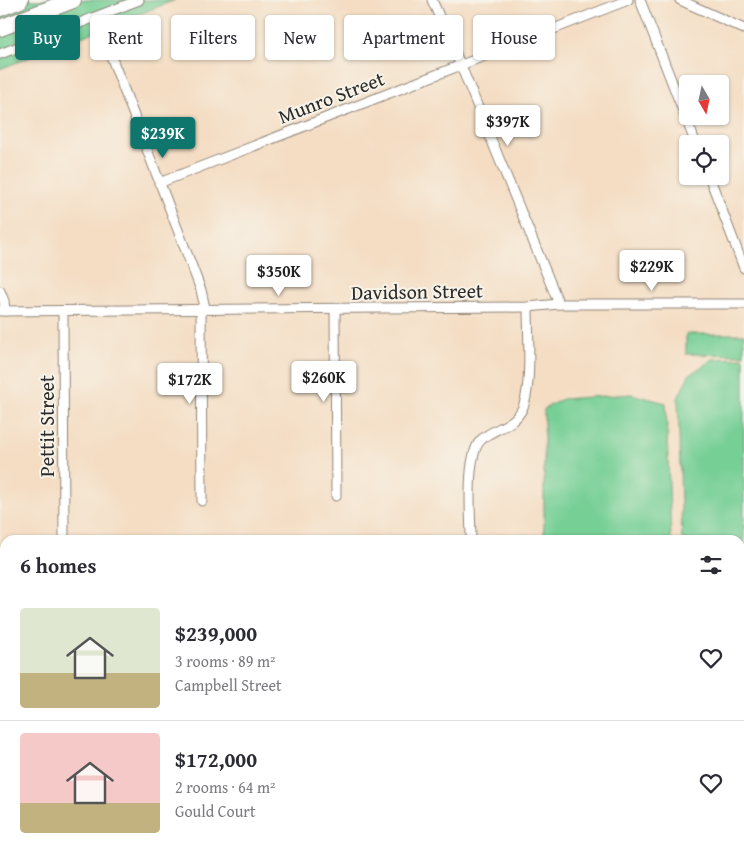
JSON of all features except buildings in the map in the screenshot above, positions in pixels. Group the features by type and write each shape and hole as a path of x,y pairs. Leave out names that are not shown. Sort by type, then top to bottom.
{"highway":[{"path":"0,8 20,0"},
{"path":"0,28 73,0"}],"street":[{"path":"101,15 139,0"},
{"path":"432,0 462,66 559,304"},
{"name":"Munro Street","path":"159,183 628,0"},
{"path":"640,0 692,135"},
{"path":"680,0 744,29"},
{"path":"0,54 90,19"},
{"path":"112,60 201,290 203,308 202,501"},
{"path":"712,185 744,268"},
{"path":"0,291 4,301 2,311"},
{"name":"Davidson Street","path":"2,311 528,307 559,304 744,304"},
{"path":"471,535 471,474 472,456 475,447 482,438 518,417 527,398 528,307"},
{"path":"335,309 336,496"},
{"name":"Pettit Street","path":"63,312 64,535"}],"green space":[{"path":"0,0 175,0 137,15 90,15 90,34 80,37 80,15 15,15 15,60 23,60 0,69"},
{"path":"686,334 744,334 744,355 686,354"},
{"path":"744,358 744,535 682,535 678,398 689,375 713,359"},
{"path":"631,394 666,403 671,535 544,535 544,409 562,399"}]}
